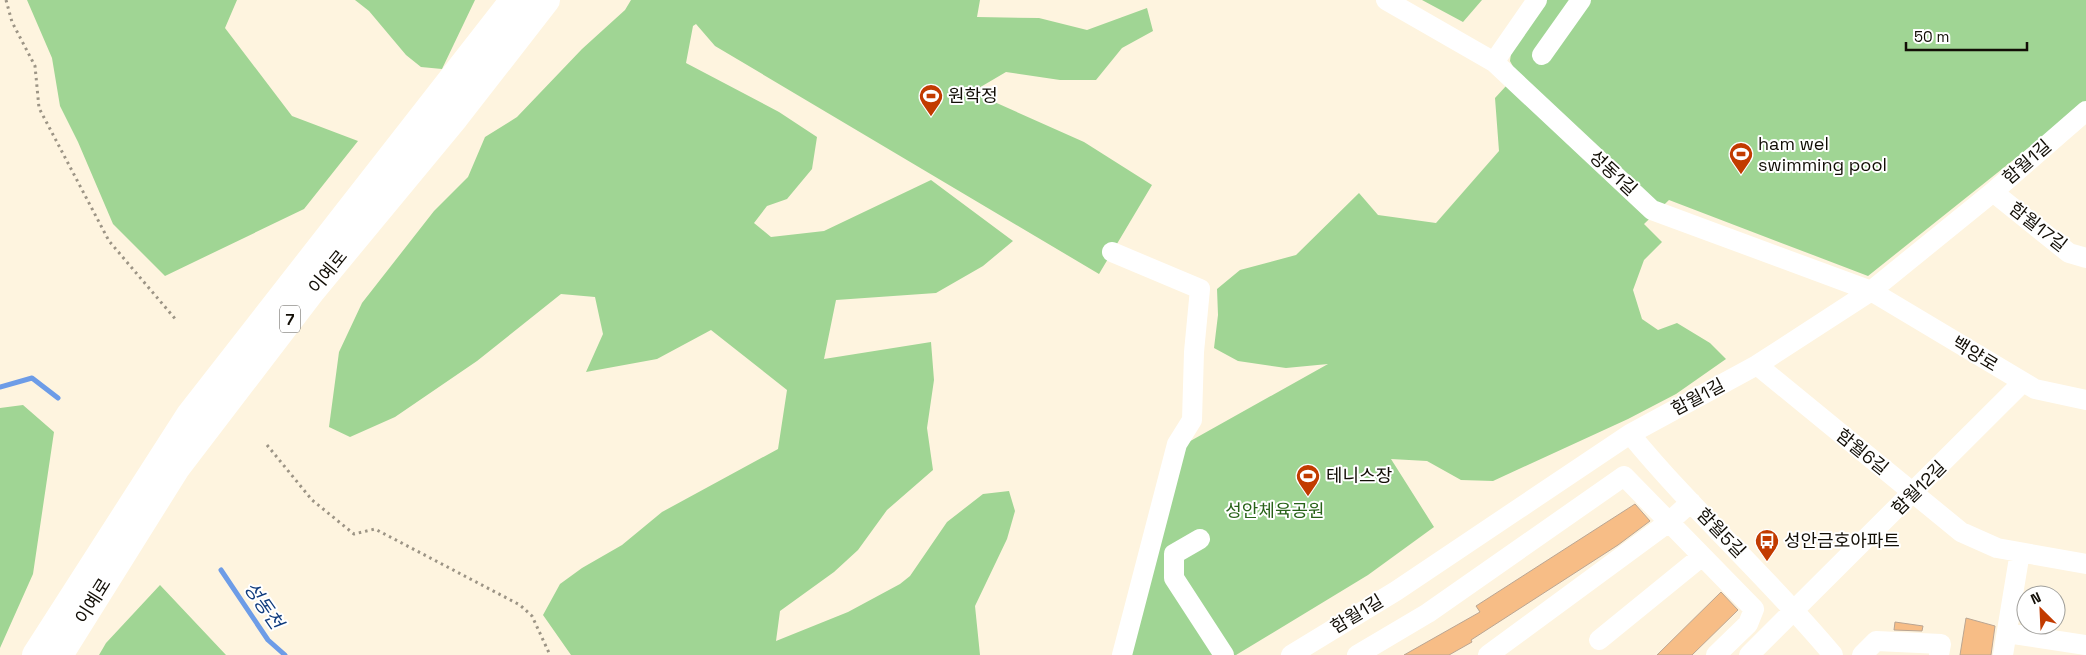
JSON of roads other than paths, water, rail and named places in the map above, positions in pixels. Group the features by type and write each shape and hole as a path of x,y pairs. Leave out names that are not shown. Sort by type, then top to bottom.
{"highway":[{"name":"이예로","path":"36,655 190,415 514,0"},
{"name":"이예로","path":"59,655 176,468 312,290 455,117 546,0"}],"street":[{"name":"성동1길","path":"1386,0 1494,62 1652,210 1871,291"},
{"path":"1494,62 1537,0"},
{"path":"1542,55 1581,0"},
{"name":"함월1길","path":"1291,655 1396,591 1630,434 1757,365 1871,291 1993,192 2086,111"},
{"name":"함월17길","path":"1993,192 2069,253 2086,258"},
{"path":"1112,252 1200,289 1194,352 1192,420 1178,444 1122,655"},
{"name":"백양로","path":"1871,291 2035,389 2086,400"},
{"name":"함월6길","path":"1757,365 1961,532 1997,548 2086,564"},
{"name":"함월12길","path":"1749,655 2023,382"},
{"name":"함월5길","path":"1630,434 1691,502 1796,610 1833,655"},
{"path":"1357,655 1428,613 1624,476 1701,558 1754,609 1748,624 1716,655"},
{"path":"1488,655 1669,522 1691,502"},
{"path":"1200,539 1174,554 1174,578 1224,655"},
{"path":"2003,655 2020,552"},
{"path":"1599,640 1701,558"},
{"path":"2006,633 2086,645"},
{"path":"1862,655 1876,641 1941,644 1939,655"}],"waterway":[{"name":"성동천","path":"0,387 32,378 58,398"},
{"name":"성동천","path":"221,570 268,640 285,655"}],"place":[{"name":"원학정","path":"931,117"},
{"name":"ham wel swimming pool","path":"1741,175"},
{"name":"테니스장","path":"1308,497"},
{"name":"성안금호아파트","path":"1767,562"}],"park label":[{"name":"성안체육공원","path":"1275,511"}]}
